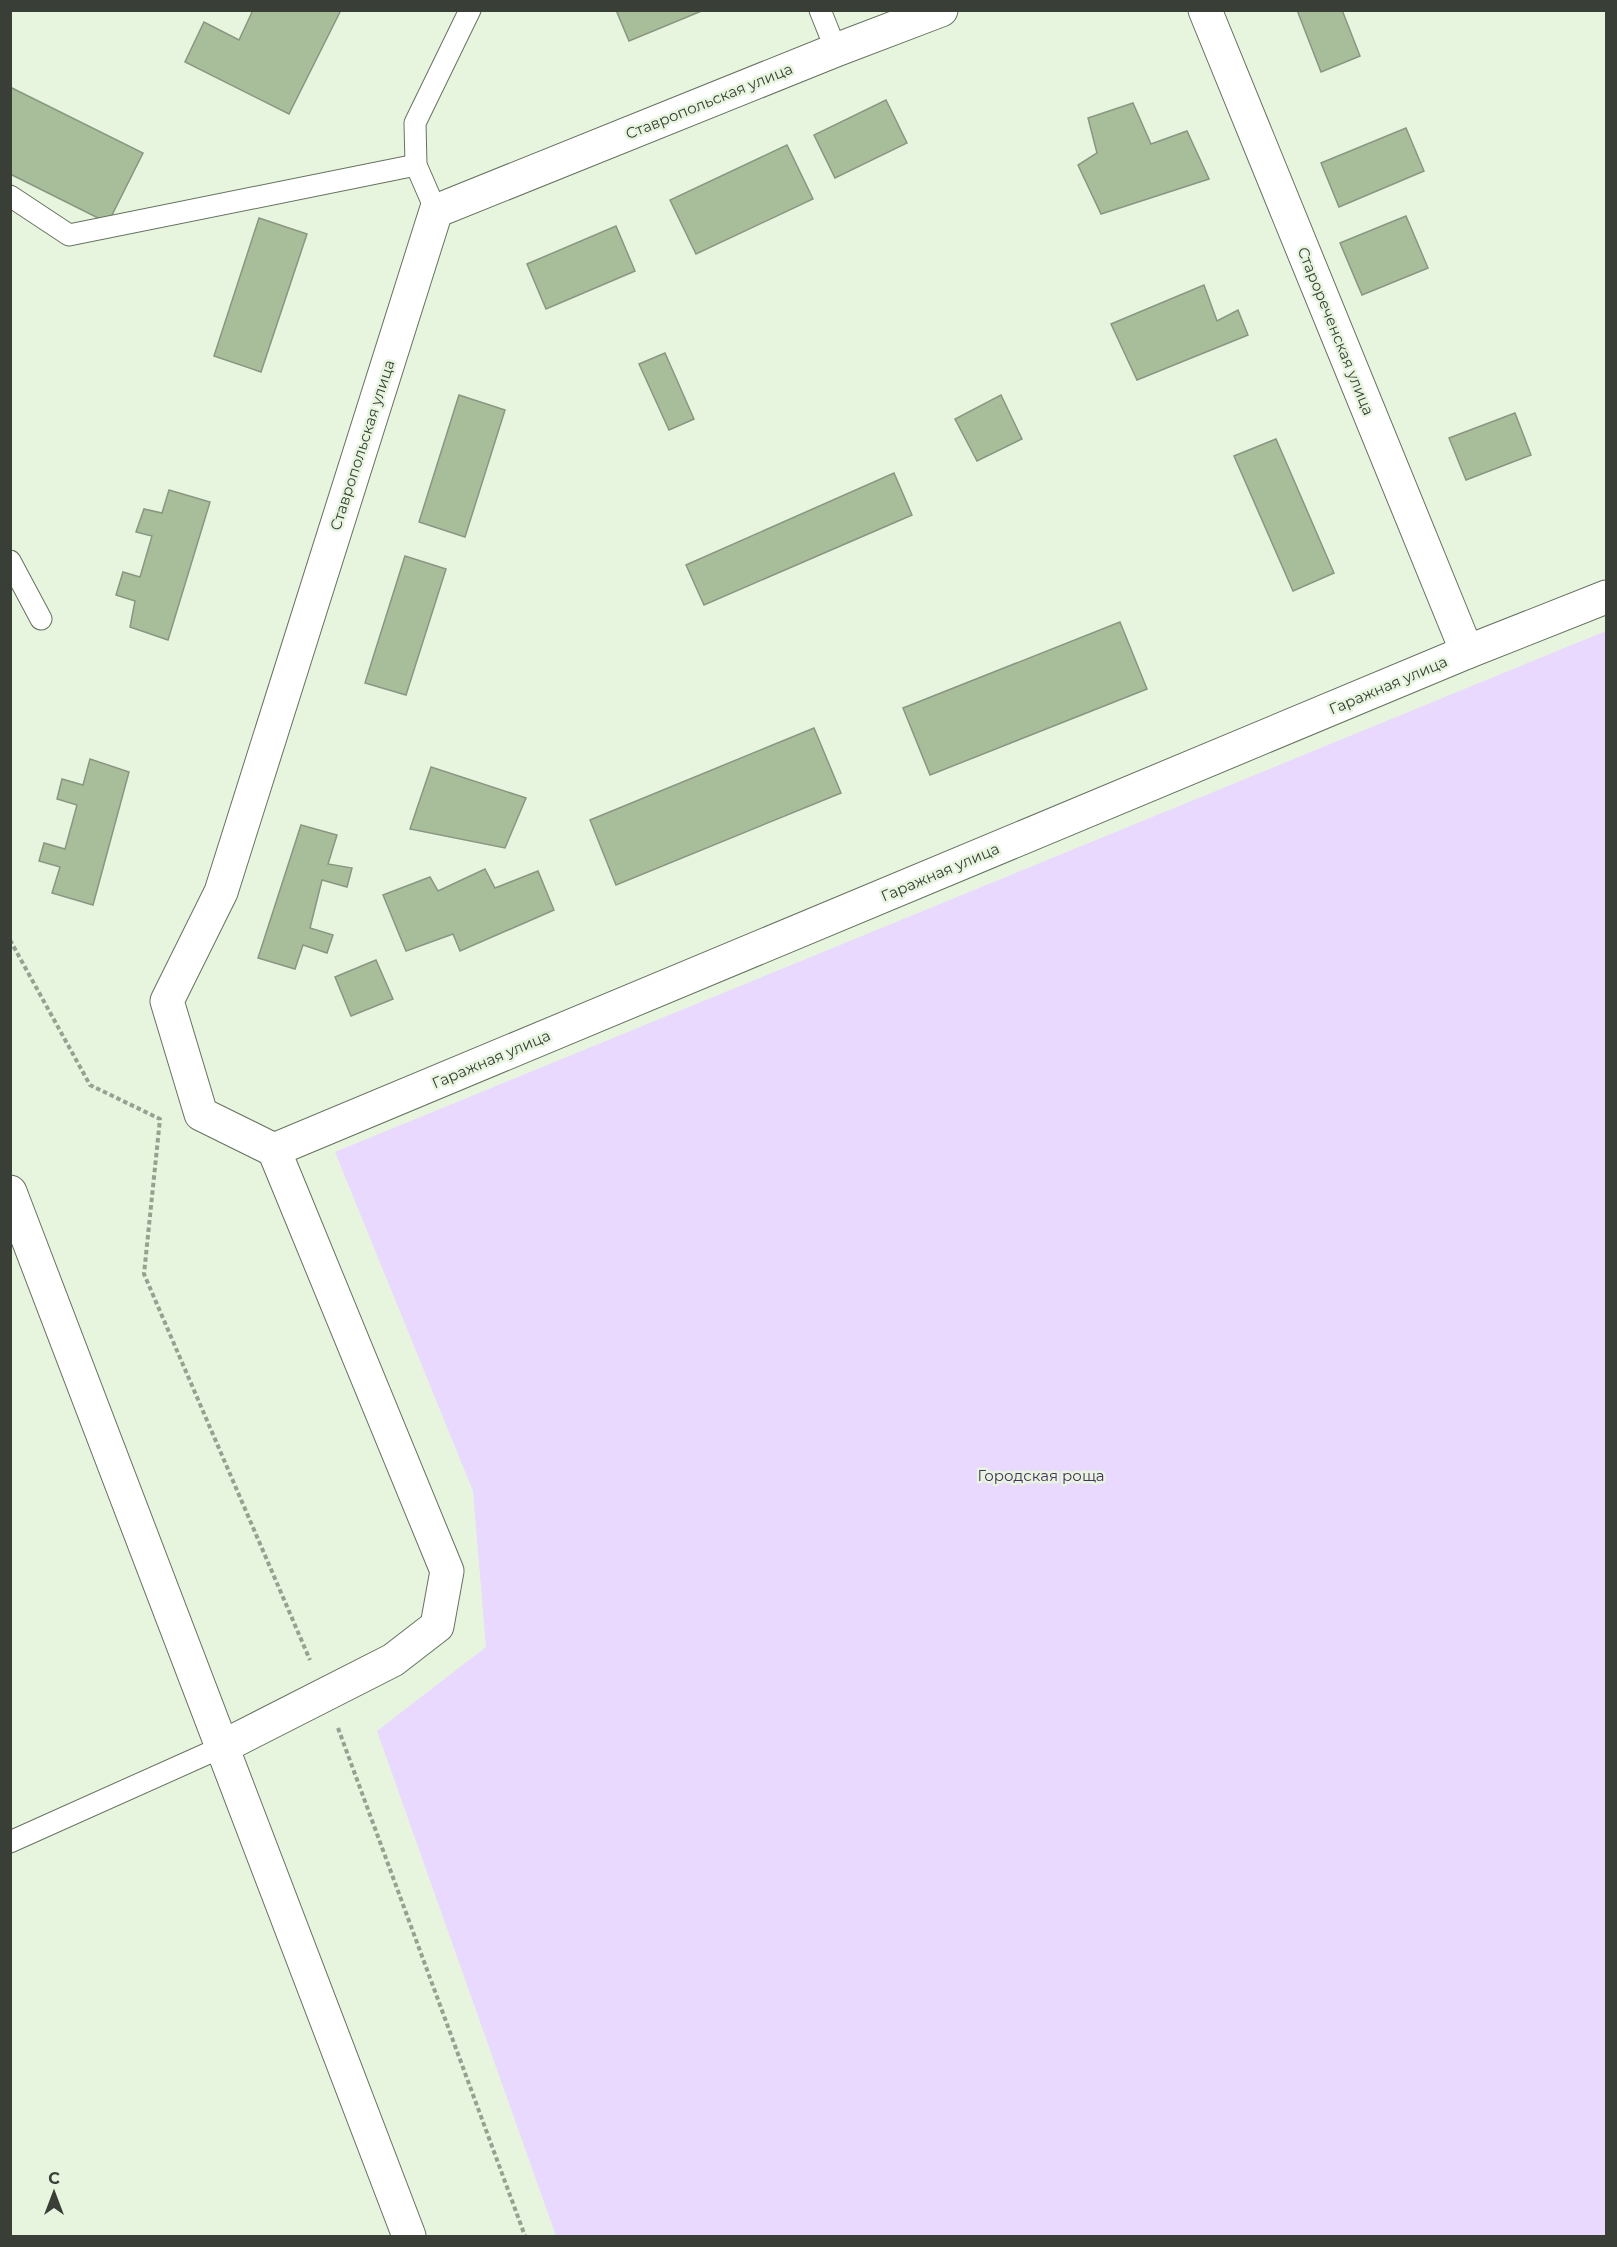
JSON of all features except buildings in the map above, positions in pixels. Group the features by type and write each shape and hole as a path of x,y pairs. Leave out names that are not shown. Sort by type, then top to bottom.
{"street":[{"name":"Ставропольская улица","path":"274,1150 201,1114 167,1002 221,892 436,211 941,10"},
{"name":"Старореченская улица","path":"1205,10 1467,652"},
{"name":"Гаражная улица","path":"274,1150 1467,652 1606,597"},
{"path":"222,1747 393,1660 437,1626 447,1571 274,1150"},
{"path":"10,1192 409,2236"}],"lane":[{"path":"436,211 416,165 415,123 471,10"},
{"path":"820,10 836,51"},
{"path":"10,196 69,235 416,165"},
{"path":"10,561 41,619"},
{"path":"10,1842 222,1747"}],"path":[{"path":"10,940 90,1085 160,1119"}],"green space":[{"name":"Городская роща","path":"1606,631 1606,2236 556,2236 377,1731 486,1647 473,1491 335,1152"}]}
